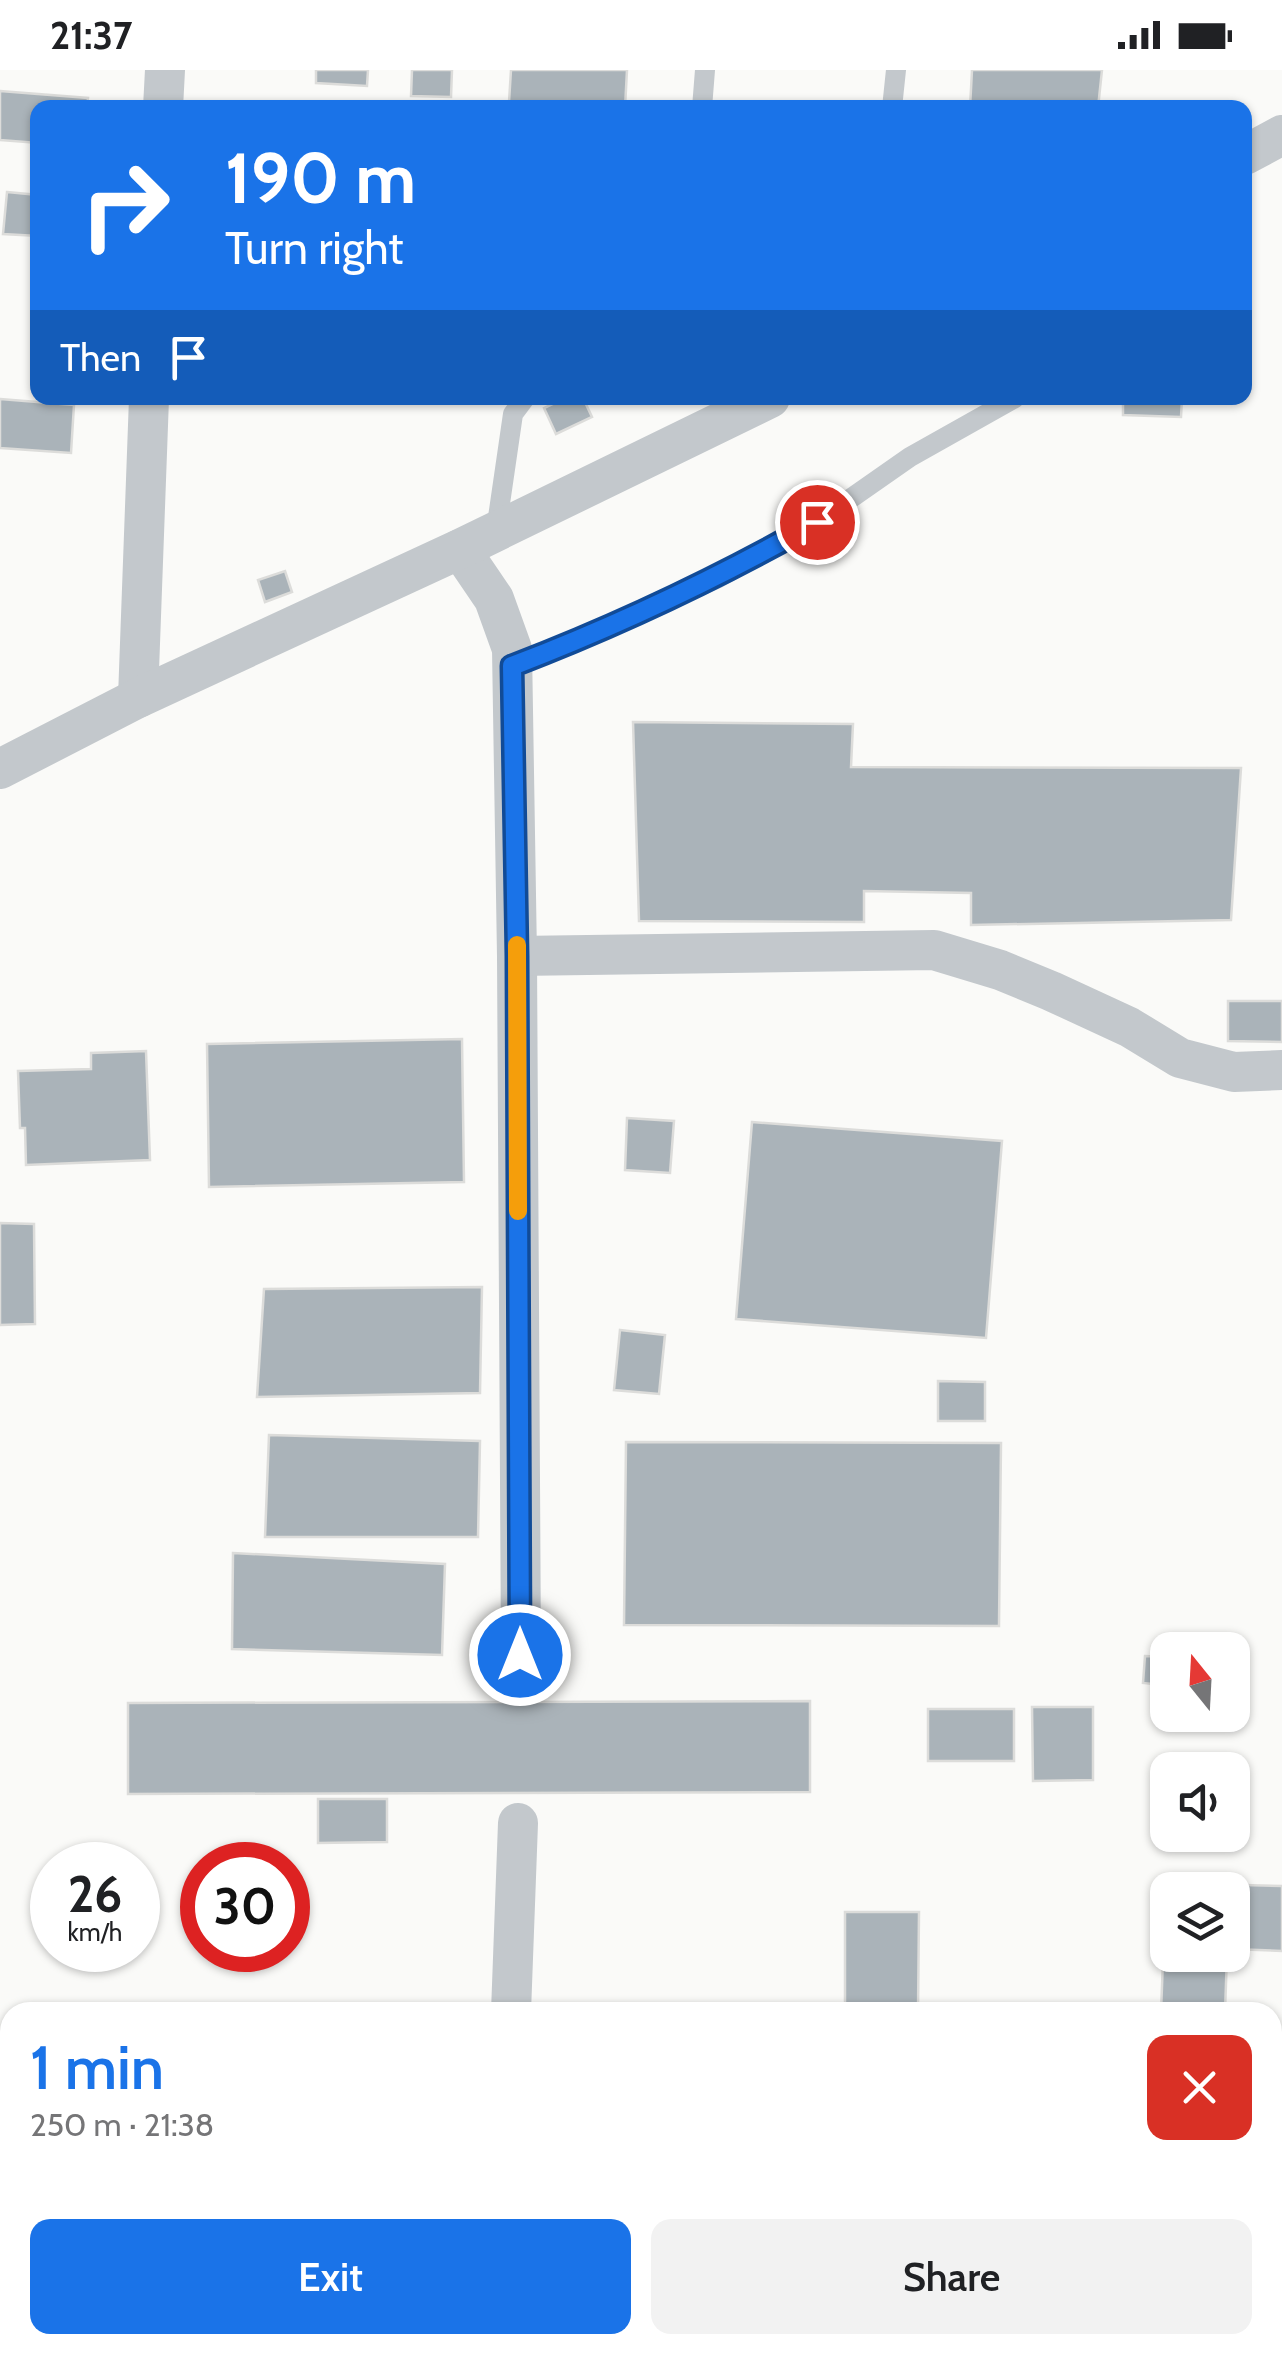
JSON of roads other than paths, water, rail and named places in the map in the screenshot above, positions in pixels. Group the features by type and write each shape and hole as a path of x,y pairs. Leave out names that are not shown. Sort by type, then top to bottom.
{"street":[{"path":"164,100 165,70"},
{"path":"1252,151 1282,135"},
{"path":"138,698 150,405"},
{"path":"0,768 138,698 460,549 728,407"},
{"path":"460,549 494,599 512,650 520,1655"},
{"path":"517,956 934,950 1000,970 1050,991 1129,1027 1180,1058 1234,1072 1282,1070"},
{"path":"512,2002 518,1823"}],"lane":[{"path":"703,100 705,70"},
{"path":"893,100 896,70"},
{"path":"496,531 513,414 520,405"},
{"path":"512,666 718,578 817,522 910,457 1003,405"}]}
